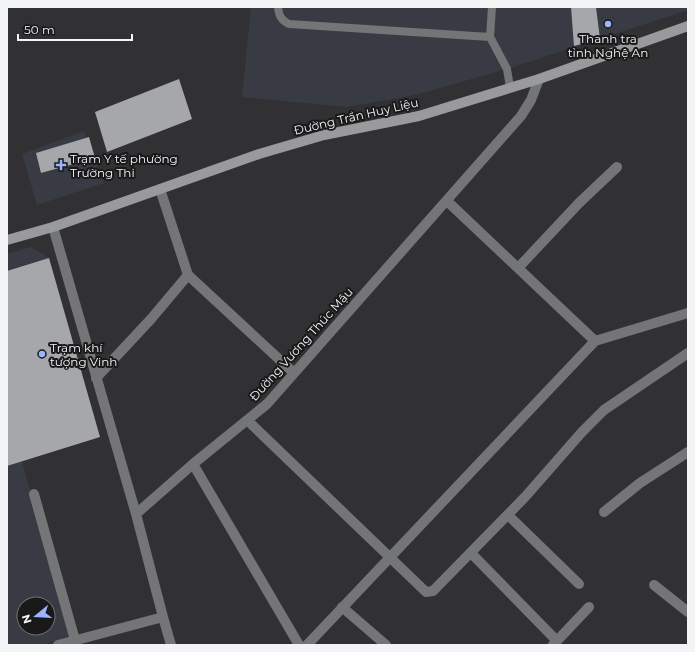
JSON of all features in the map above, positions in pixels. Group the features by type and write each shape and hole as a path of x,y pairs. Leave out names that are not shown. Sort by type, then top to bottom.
{"street":[{"name":"Đường Trần Huy Liệu","path":"7,240 53,227 204,172 259,154 324,135 419,116 539,79 688,26"},
{"name":"Đường Vương Thúc Mậu","path":"136,514 193,464 267,404 522,116 531,100 539,79"},
{"path":"518,268 574,208 617,167"},
{"path":"160,189 188,275 294,373"},
{"path":"447,201 595,341"},
{"path":"53,227 136,514 171,645"},
{"path":"96,378 151,319 188,275"},
{"path":"307,645 595,341 688,312"},
{"path":"247,420 389,559 428,593 433,591 471,554 582,432 604,410 688,353"},
{"path":"604,512 640,483 688,452"},
{"path":"193,464 299,645"},
{"path":"34,494 75,640"},
{"path":"508,515 579,584"},
{"path":"471,554 555,642 589,607"},
{"path":"654,585 688,612"},
{"path":"342,607 386,645"},
{"path":"58,645 163,617"}],"lane":[{"path":"278,7 280,17 289,24 490,37"},
{"path":"492,7 490,37 507,69 510,87"}],"shaded area":[{"path":"251,7 688,7 688,10 507,69 415,95 347,107 242,97"},
{"name":"Trạm Y tế phường Trường Thi","path":"84,131 104,183 37,205 22,154"},
{"name":"Trạm khí tượng Vinh","path":"31,247 49,258 100,437 22,461 70,637 41,645 7,645 7,254"}],"building":[{"path":"571,7 596,7 600,39 574,46"},
{"path":"179,79 192,119 107,152 95,112"},
{"path":"89,137 95,158 41,173 36,153"},
{"name":"Trạm khí tượng Vinh","path":"49,258 100,437 7,466 7,271"}],"place":[{"name":"Thanh tra tỉnh Nghệ An","path":"608,24"},
{"name":"Trạm Y tế phường Trường Thi","path":"61,165"},
{"name":"Trạm khí tượng Vinh","path":"42,354"}]}
